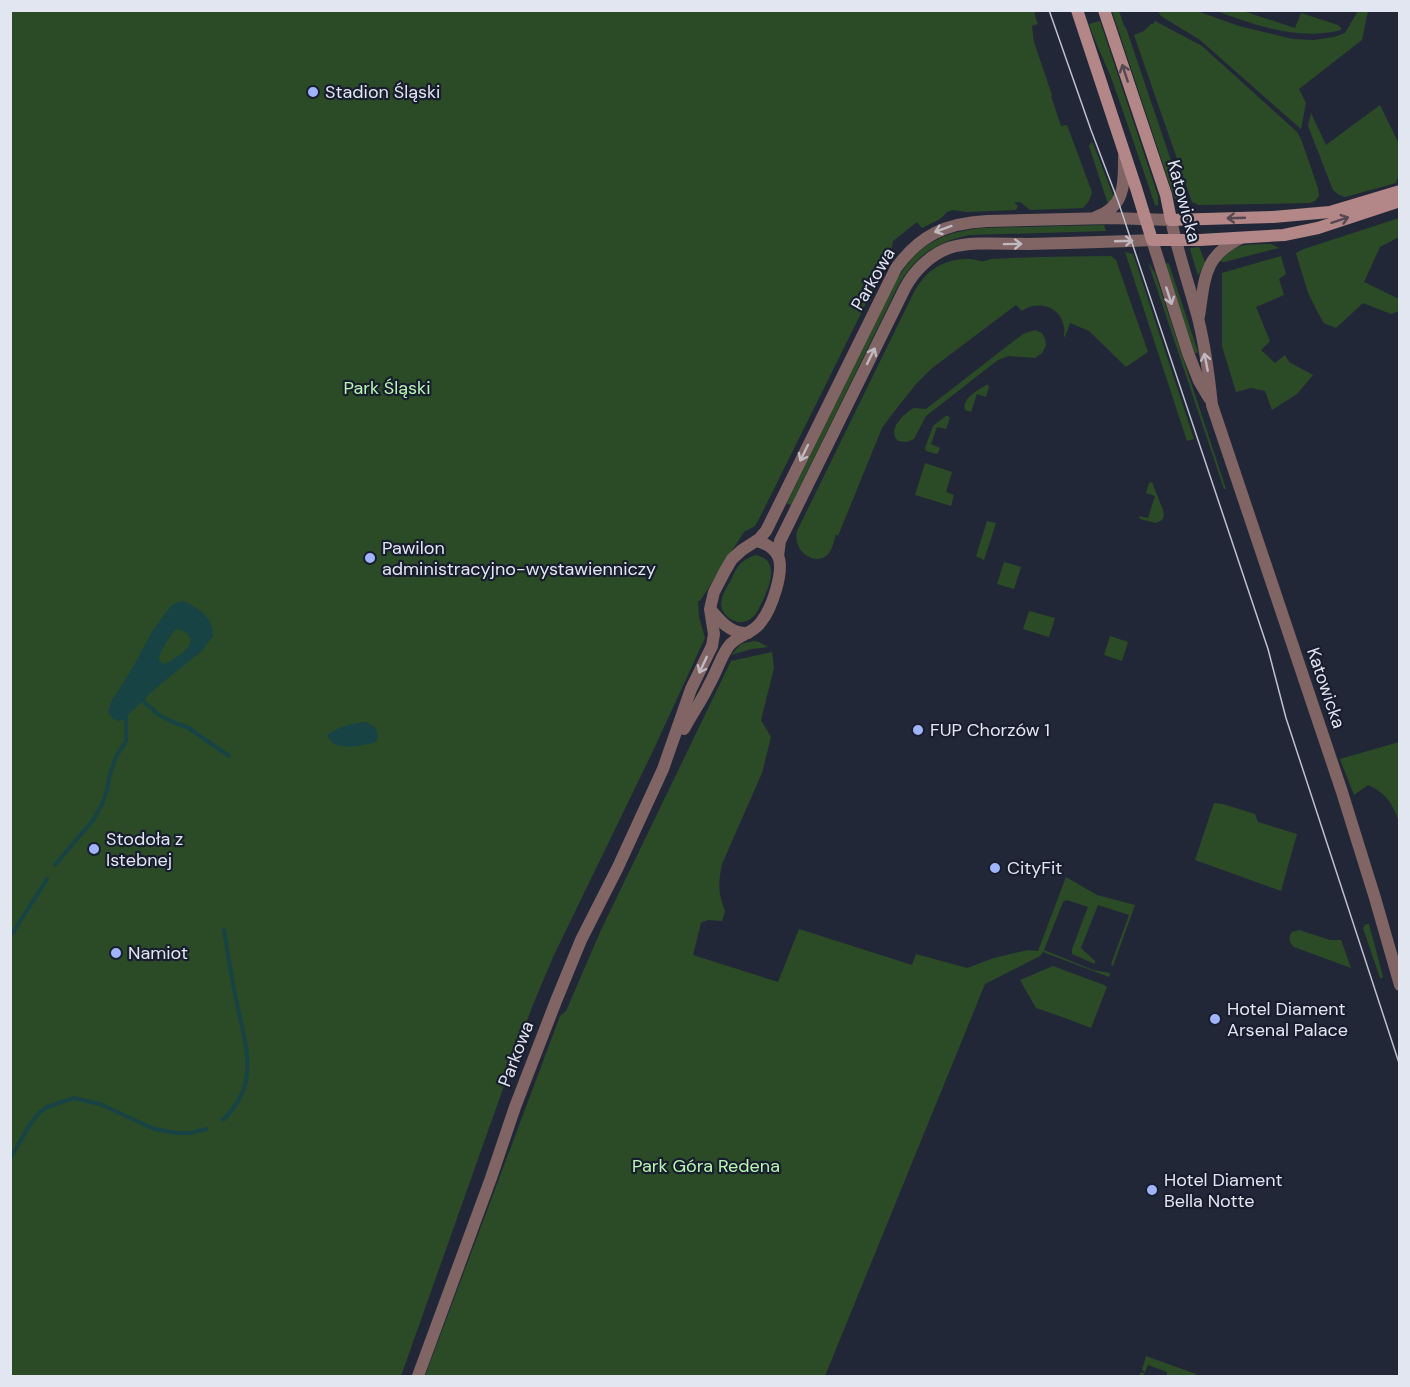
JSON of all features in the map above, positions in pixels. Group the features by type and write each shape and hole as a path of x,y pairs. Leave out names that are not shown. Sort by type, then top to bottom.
{"main road":[{"name":"Katowicka","path":"1077,10 1152,240"},
{"name":"Katowicka","path":"1104,10 1166,195 1171,220"},
{"path":"1171,220 1273,217 1330,212 1400,191"},
{"path":"1152,240 1275,236 1310,230 1400,201"}],"street":[{"path":"1090,219 1107,211 1122,195 1124,153"},
{"name":"Parkowa","path":"756,541 763,535 770,523 896,268 915,246 935,232 964,223 1090,219 1171,220"},
{"name":"Katowicka","path":"1171,220 1175,241 1199,320 1212,405"},
{"path":"1199,320 1205,279 1210,264 1222,249 1241,238"},
{"name":"Parkowa","path":"778,556 780,541 905,288 912,275 921,267 939,252 962,246 1152,240"},
{"name":"Katowicka","path":"1152,240 1188,353 1212,405 1345,802 1400,985"},
{"path":"756,541 766,544 778,556 780,571 772,603 761,623 748,633 729,628 722,623 710,609 714,592 737,554 756,541"},
{"name":"Parkowa","path":"418,1377 515,1107 556,1001 581,940 642,816 713,641 710,609"},
{"name":"Parkowa","path":"669,754 729,646 736,639 748,633"}],"green space":[{"name":"Park Śląski","path":"10,11 1039,11 1034,13 1038,24 1032,26 1034,42 1061,126 1067,125 1092,192 1083,208 1030,210 1020,202 1014,202 1018,206 1016,210 967,212 953,210 922,228 917,222 893,241 890,258 760,517 755,526 744,532 698,601 699,617 705,638 554,955 532,1007 401,1376 11,1376"},
{"path":"1112,11 1119,11 1126,28 1181,190 1183,205 1173,194"},
{"path":"1160,11 1197,11 1239,26 1293,39 1314,40 1345,33 1358,11 1368,11 1362,40 1299,89 1306,103 1301,129 1200,40 1161,16"},
{"path":"1216,11 1243,11 1295,28 1301,13 1338,25 1341,30 1309,34 1293,33"},
{"path":"1100,21 1158,196 1158,206 1155,205 1112,80 1089,24"},
{"path":"1155,21 1202,46 1297,132 1318,188 1319,196 1315,201 1310,203 1199,205 1192,202 1134,35 1144,31"},
{"path":"1380,105 1399,144 1399,174 1396,183 1345,197 1339,195 1333,190 1308,126 1311,113 1326,145"},
{"path":"1092,141 1114,198 1108,204 1089,146"},
{"path":"1399,218 1399,237 1380,247 1364,282 1399,299 1399,311 1391,314 1363,303 1336,328 1324,323 1308,293 1296,253"},
{"path":"1104,225 1106,231 969,235 937,246 919,259 898,286 791,505 787,503 892,288 900,274 918,253 939,239 966,230"},
{"path":"1271,244 1279,248 1224,262 1219,261 1239,246"},
{"path":"1199,247 1205,262 1198,276 1190,249"},
{"path":"1125,252 1133,254 1194,439 1187,441"},
{"path":"1111,256 1116,260 1148,352 1126,367 1089,331 1070,323 1065,337 1062,320 1048,307 1034,306 1022,311 1016,305 931,369 916,384 882,428 830,551 825,557 816,559 803,553 797,543 797,531 914,292 930,272 950,261 959,260"},
{"path":"1281,256 1286,274 1279,279 1284,295 1256,307 1270,341 1261,350 1275,363 1285,355 1289,362 1313,375 1297,394 1272,410 1265,391 1251,388 1236,392 1222,346 1222,273"},
{"path":"1148,262 1155,273 1226,489 1224,489"},
{"path":"1167,263 1169,264 1197,353 1194,353"},
{"path":"1035,330 1042,333 1045,339 1046,346 1042,353 1035,358 1009,356 998,360 926,416 914,439 907,442 898,441 894,431 896,425 910,410 926,409 1023,334"},
{"path":"986,385 989,387 986,397 977,394 971,412 965,410 968,398"},
{"path":"946,416 950,418 946,429 937,427 931,444 940,448 938,453 926,451 933,426"},
{"path":"925,463 952,472 946,492 954,495 951,506 915,495"},
{"path":"1152,482 1164,515 1162,520 1156,523 1140,519 1139,516 1148,518 1155,496 1146,493 1149,483"},
{"path":"987,521 996,523 984,560 976,556"},
{"path":"755,555 763,557 768,562 770,580 766,594 755,614 746,621 737,622 727,617 722,610 722,597 740,564"},
{"path":"1004,562 1021,567 1014,589 997,584"},
{"path":"1029,611 1055,618 1049,637 1023,629"},
{"path":"1110,636 1128,642 1122,661 1104,655"},
{"path":"754,641 768,647 731,655 741,644"},
{"name":"Park Góra Redena","path":"772,652 774,668 761,720 771,737 762,773 722,864 719,888 725,911 722,921 708,920 701,923 693,955 778,982 799,929 912,965 916,954 967,968 994,958 1028,950 1038,951 1066,877 1097,895 1135,905 1113,966 1111,964 1129,915 1098,905 1081,948 1095,961 1095,964 1072,954 1088,907 1067,900 1063,902 1044,950 1093,970 1110,973 1109,977 1043,952 1040,956 985,984 825,1376 425,1376 560,1016 566,1011 601,930 731,661"},
{"path":"1400,742 1399,822 1388,800 1374,788 1368,785 1354,795 1340,759"},
{"path":"1214,803 1255,814 1258,822 1297,834 1281,891 1195,860"},
{"path":"1369,924 1382,978 1380,978 1363,928"},
{"path":"1299,930 1330,940 1341,940 1351,968 1294,947 1290,936 1292,932"},
{"path":"1053,966 1107,987 1091,1028 1036,1008 1020,980"},
{"path":"1146,1356 1196,1374 1195,1376 1167,1376 1167,1372 1148,1365 1143,1376 1139,1376 1141,1372 1144,1373 1142,1370"}],"shaded area":[{"path":"182,601 188,603 204,614 211,624 213,636 202,651 156,688 123,720 113,719 108,712 111,702 153,630 170,607","holes":["176,629 188,634 190,644 178,656 165,664 162,663 159,660 163,648"]},
{"path":"365,722 376,729 378,735 376,742 341,746 330,741 327,735 345,726"}],"waterway":[{"path":"143,701 159,715 187,727 229,756"},
{"path":"55,865 94,819 103,802 116,757 126,741 126,717"},
{"path":"10,937 47,879"},
{"path":"223,1120 234,1107 245,1087 247,1071 245,1040 224,930"},
{"path":"10,1159 39,1113 47,1107 74,1098 100,1104 154,1129 176,1133 190,1133 206,1129"}],"tram line":[{"path":"1049,10 1118,201 1268,649 1286,718 1400,1066"}],"place":[{"name":"Stadion Śląski","path":"313,92"},
{"name":"Pawilon administracyjno-wystawienniczy","path":"370,558"},
{"name":"FUP Chorzów 1","path":"918,730"},
{"name":"Stodoła z Istebnej","path":"94,849"},
{"name":"CityFit","path":"995,868"},
{"name":"Namiot","path":"116,953"},
{"name":"Hotel Diament Arsenal Palace","path":"1215,1019"},
{"name":"Hotel Diament Bella Notte","path":"1152,1190"}]}
